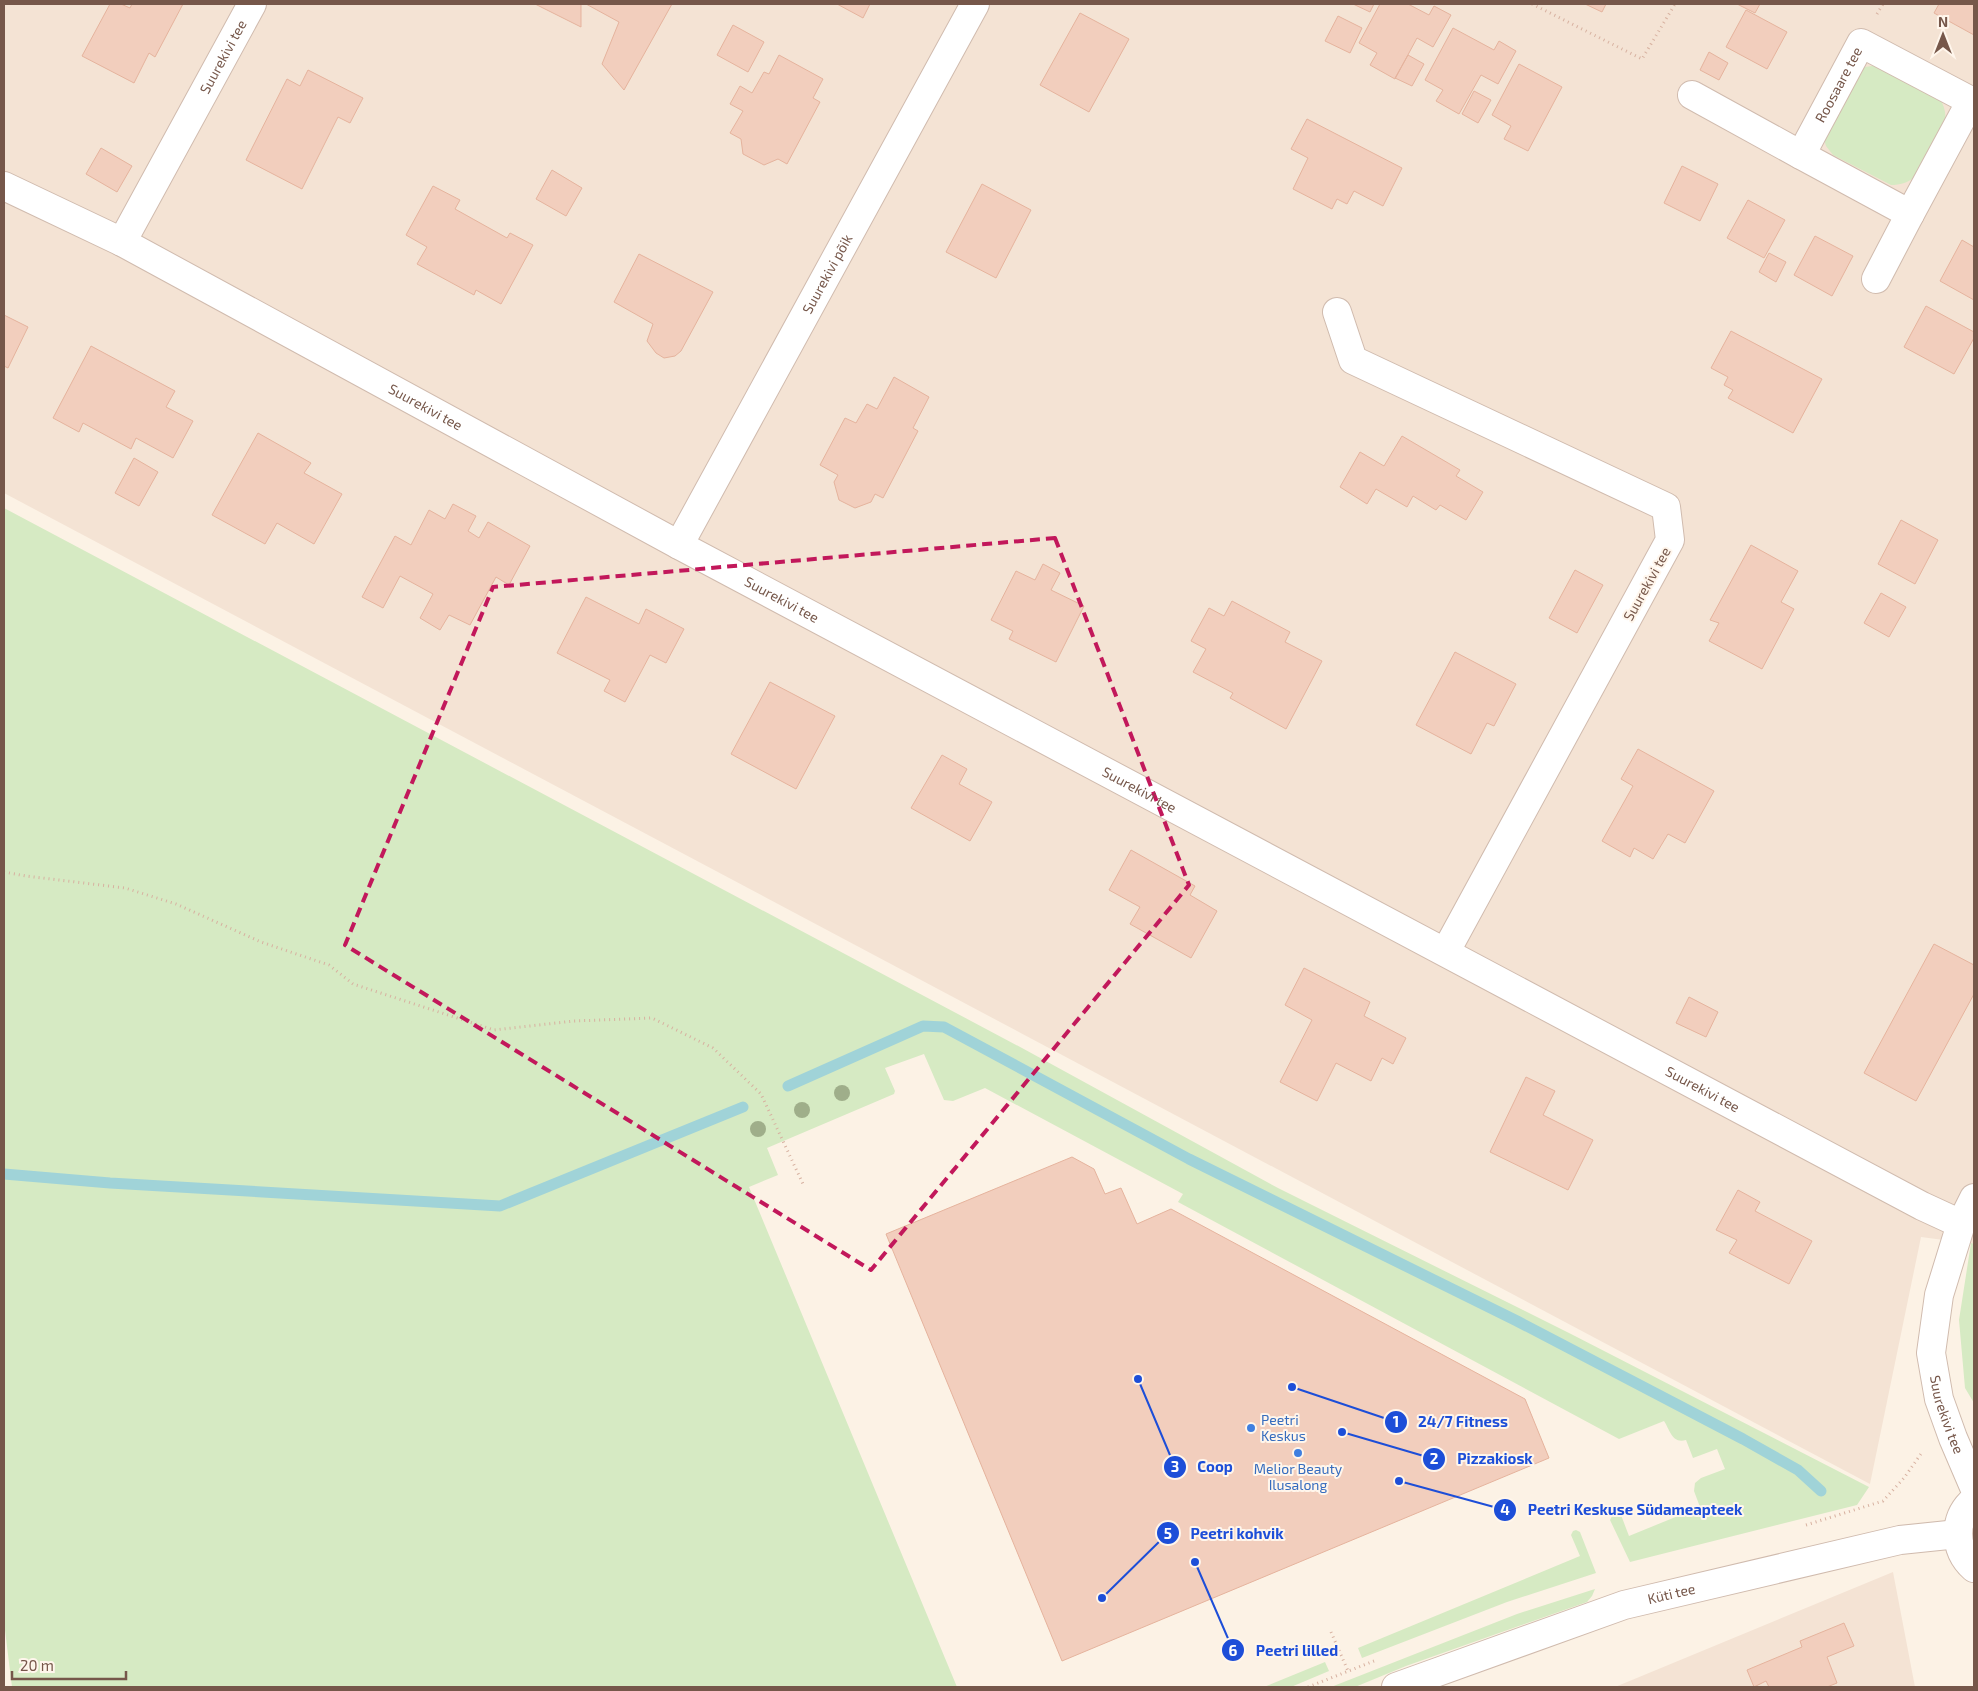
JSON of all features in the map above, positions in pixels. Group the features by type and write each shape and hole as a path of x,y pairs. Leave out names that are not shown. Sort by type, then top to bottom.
{"street":[{"name":"Suurekivi tee","path":"122,242 252,4"},
{"name":"Suurekivi põik","path":"679,545 975,4"},
{"name":"Roosaare tee","path":"1801,155 1861,42 1972,102 1876,279"},
{"path":"1692,95 1910,214"},
{"name":"Suurekivi tee","path":"4,186 122,242 679,545 1446,951 1922,1206 1961,1224"},
{"name":"Suurekivi tee","path":"1337,312 1353,360 1666,506 1670,540 1446,951"},
{"name":"Suurekivi tee","path":"1974,1198 1961,1224 1940,1295 1931,1353 1940,1399 1953,1438 1974,1487"},
{"path":"1974,1500 1967,1506 1960,1519 1958,1534 1960,1548 1967,1562 1974,1568"},
{"name":"Küti tee","path":"1396,1687 1624,1605 1900,1540 1958,1534"}],"path":[{"path":"1532,4 1642,59 1675,4"},
{"path":"4,872 125,888 176,904 261,942 329,965 353,984 494,1030 574,1021 652,1018 713,1048 761,1094 804,1184"},
{"path":"1331,1632 1348,1671"}],"highlighted area":[{"path":"1055,538 1189,885 871,1270 345,945 493,587"}],"shaded area":[{"path":"4,4 1974,4 1974,1244 1921,1237 1870,1484 4,493"},
{"path":"1893,1572 1915,1687 1615,1687"}],"green space":[{"path":"1879,65 1939,97 1945,111 1944,126 1915,177 1897,185 1891,185 1833,155 1826,146 1824,139 1856,73 1865,67"},
{"path":"4,508 1022,1048 1278,1188 1571,1334 1869,1487 1857,1505 1630,1562 1610,1520 1612,1516 1621,1515 1629,1536 1700,1507 1694,1491 1695,1483 1701,1478 1725,1469 1717,1449 1693,1458 1686,1440 1681,1441 1674,1438 1664,1421 1619,1439 1178,1202 1183,1194 985,1088 953,1101 944,1100 924,1054 885,1068 895,1091 894,1094 767,1148 778,1175 749,1187 957,1687 12,1687 4,1622"},
{"path":"1971,1243 1974,1244 1974,1403 1965,1388 1959,1320"},
{"path":"1576,1530 1580,1532 1596,1573 1507,1602 1362,1658 1358,1648 1580,1556 1571,1535"},
{"path":"1595,1589 1587,1602 1406,1666 1355,1687 1331,1687 1517,1614"},
{"path":"1325,1662 1329,1671 1291,1687 1264,1687"}],"building":[{"path":"110,4 121,4 130,8 132,4 183,4 155,57 149,53 134,83 82,56"},
{"path":"535,4 581,4 581,27"},
{"path":"586,4 672,4 624,90 602,64 619,22"},
{"path":"837,4 870,4 863,18"},
{"path":"1353,4 1374,4 1370,12"},
{"path":"1380,4 1408,4 1429,15 1434,6 1451,15 1433,47 1417,38 1395,79 1370,65 1377,53 1359,43"},
{"path":"1585,4 1606,4 1602,12"},
{"path":"1737,4 1760,4 1755,13"},
{"path":"1939,4 1974,4 1974,35 1934,13"},
{"path":"1746,10 1787,32 1767,69 1726,47"},
{"path":"1080,13 1129,39 1089,112 1040,85"},
{"path":"1338,16 1362,28 1350,53 1325,41"},
{"path":"733,25 764,42 748,72 717,55"},
{"path":"1453,28 1494,50 1499,41 1516,51 1498,84 1481,75 1459,114 1436,101 1443,90 1425,80"},
{"path":"1709,52 1728,63 1719,80 1700,70"},
{"path":"779,55 823,79 813,98 820,102 787,164 778,159 764,165 743,154 741,139 730,133 743,111 730,104 740,86 752,93 764,72 769,74"},
{"path":"1408,55 1424,64 1412,86 1395,78"},
{"path":"1519,64 1562,87 1528,151 1504,139 1511,126 1492,115"},
{"path":"308,70 363,98 350,123 338,117 302,189 246,160 287,79 300,86"},
{"path":"1474,91 1491,100 1478,123 1462,114"},
{"path":"1307,119 1402,168 1383,206 1354,191 1347,204 1337,199 1332,209 1293,189 1308,158 1291,149"},
{"path":"101,148 132,166 117,192 86,174"},
{"path":"1682,166 1718,184 1700,221 1664,203"},
{"path":"552,170 582,188 566,216 536,199"},
{"path":"982,184 1031,210 996,278 946,252"},
{"path":"433,186 460,200 455,209 507,238 510,233 533,245 501,304 476,290 474,295 417,264 427,247 406,235"},
{"path":"1748,200 1785,220 1764,258 1727,238"},
{"path":"1815,236 1853,256 1832,296 1794,275"},
{"path":"1962,240 1974,247 1974,300 1940,281"},
{"path":"1769,253 1786,262 1776,282 1759,272"},
{"path":"639,254 713,292 681,351 675,356 664,358 656,353 647,341 653,324 614,302"},
{"path":"1926,306 1974,332 1974,338 1954,374 1904,347"},
{"path":"4,315 28,327 8,368 4,366"},
{"path":"1731,331 1822,379 1793,433 1728,398 1733,390 1724,385 1728,377 1711,368"},
{"path":"91,346 175,391 166,407 193,421 173,458 136,438 131,449 83,423 79,432 53,418"},
{"path":"894,377 929,397 913,428 918,431 883,498 875,494 871,502 855,508 839,500 834,482 838,475 820,465 845,418 856,423 867,404 877,409"},
{"path":"258,433 311,463 304,473 342,494 314,544 277,523 265,544 212,515"},
{"path":"1402,436 1460,470 1456,476 1483,492 1466,520 1440,505 1436,510 1413,496 1407,507 1376,489 1367,504 1340,487 1360,452 1384,466"},
{"path":"134,458 158,472 139,506 115,493"},
{"path":"453,504 476,516 468,531 479,538 488,522 530,546 509,585 496,577 470,625 449,615 440,630 420,618 433,594 400,576 383,608 362,597 395,536 411,545 429,510 445,519"},
{"path":"1901,520 1938,540 1915,584 1878,564"},
{"path":"1751,545 1798,571 1781,602 1794,609 1762,669 1709,641 1719,623 1710,620"},
{"path":"1043,564 1060,573 1051,590 1084,606 1056,662 1009,639 1013,631 991,620 1016,571 1035,580"},
{"path":"1575,570 1603,585 1577,633 1549,618"},
{"path":"1881,593 1906,607 1889,637 1864,623"},
{"path":"586,597 639,624 646,609 684,629 666,663 650,655 625,702 604,691 610,680 557,653"},
{"path":"1232,601 1290,632 1285,642 1322,661 1286,729 1230,698 1233,693 1193,672 1206,649 1191,641 1209,608 1224,616"},
{"path":"1455,652 1516,684 1494,726 1487,723 1471,754 1416,725"},
{"path":"770,682 835,716 796,789 731,754"},
{"path":"1638,749 1714,791 1685,843 1668,834 1653,859 1634,848 1630,857 1602,841 1633,786 1621,779"},
{"path":"942,755 967,769 959,784 992,802 970,841 911,808"},
{"path":"1131,850 1195,886 1190,895 1217,911 1191,958 1130,924 1140,907 1109,890"},
{"path":"1934,944 1974,965 1974,994 1916,1101 1864,1073"},
{"path":"1304,968 1370,1002 1364,1016 1406,1038 1393,1064 1382,1058 1371,1081 1336,1063 1317,1101 1280,1082 1312,1020 1285,1005"},
{"path":"1689,997 1718,1012 1706,1037 1676,1023"},
{"path":"1526,1077 1555,1091 1543,1115 1593,1140 1568,1190 1490,1152"},
{"name":"Peetri Keskus","path":"1072,1157 1094,1169 1105,1194 1121,1188 1137,1224 1171,1209 1525,1399 1549,1458 1062,1661 886,1234"},
{"path":"1738,1190 1760,1202 1755,1211 1812,1241 1789,1284 1729,1253 1737,1240 1716,1230"},
{"path":"1844,1623 1854,1646 1827,1657 1837,1683 1827,1687 1769,1687 1766,1681 1754,1687 1747,1670 1802,1647 1800,1641"}],"waterway":[{"path":"788,1086 923,1026 944,1027 1189,1159 1517,1321 1743,1439 1798,1470 1821,1491"},
{"path":"4,1174 110,1183 500,1206 743,1107"}],"place":[{"name":"Coop","path":"1138,1379"},
{"name":"24/7 Fitness","path":"1292,1387"},
{"name":"Peetri Keskus","path":"1251,1428"},
{"name":"Pizzakiosk","path":"1342,1432"},
{"name":"Melior Beauty Ilusalong","path":"1298,1453"},
{"name":"Peetri Keskuse Südameapteek","path":"1399,1481"},
{"name":"Peetri lilled","path":"1195,1562"},
{"name":"Peetri kohvik","path":"1102,1598"}]}
